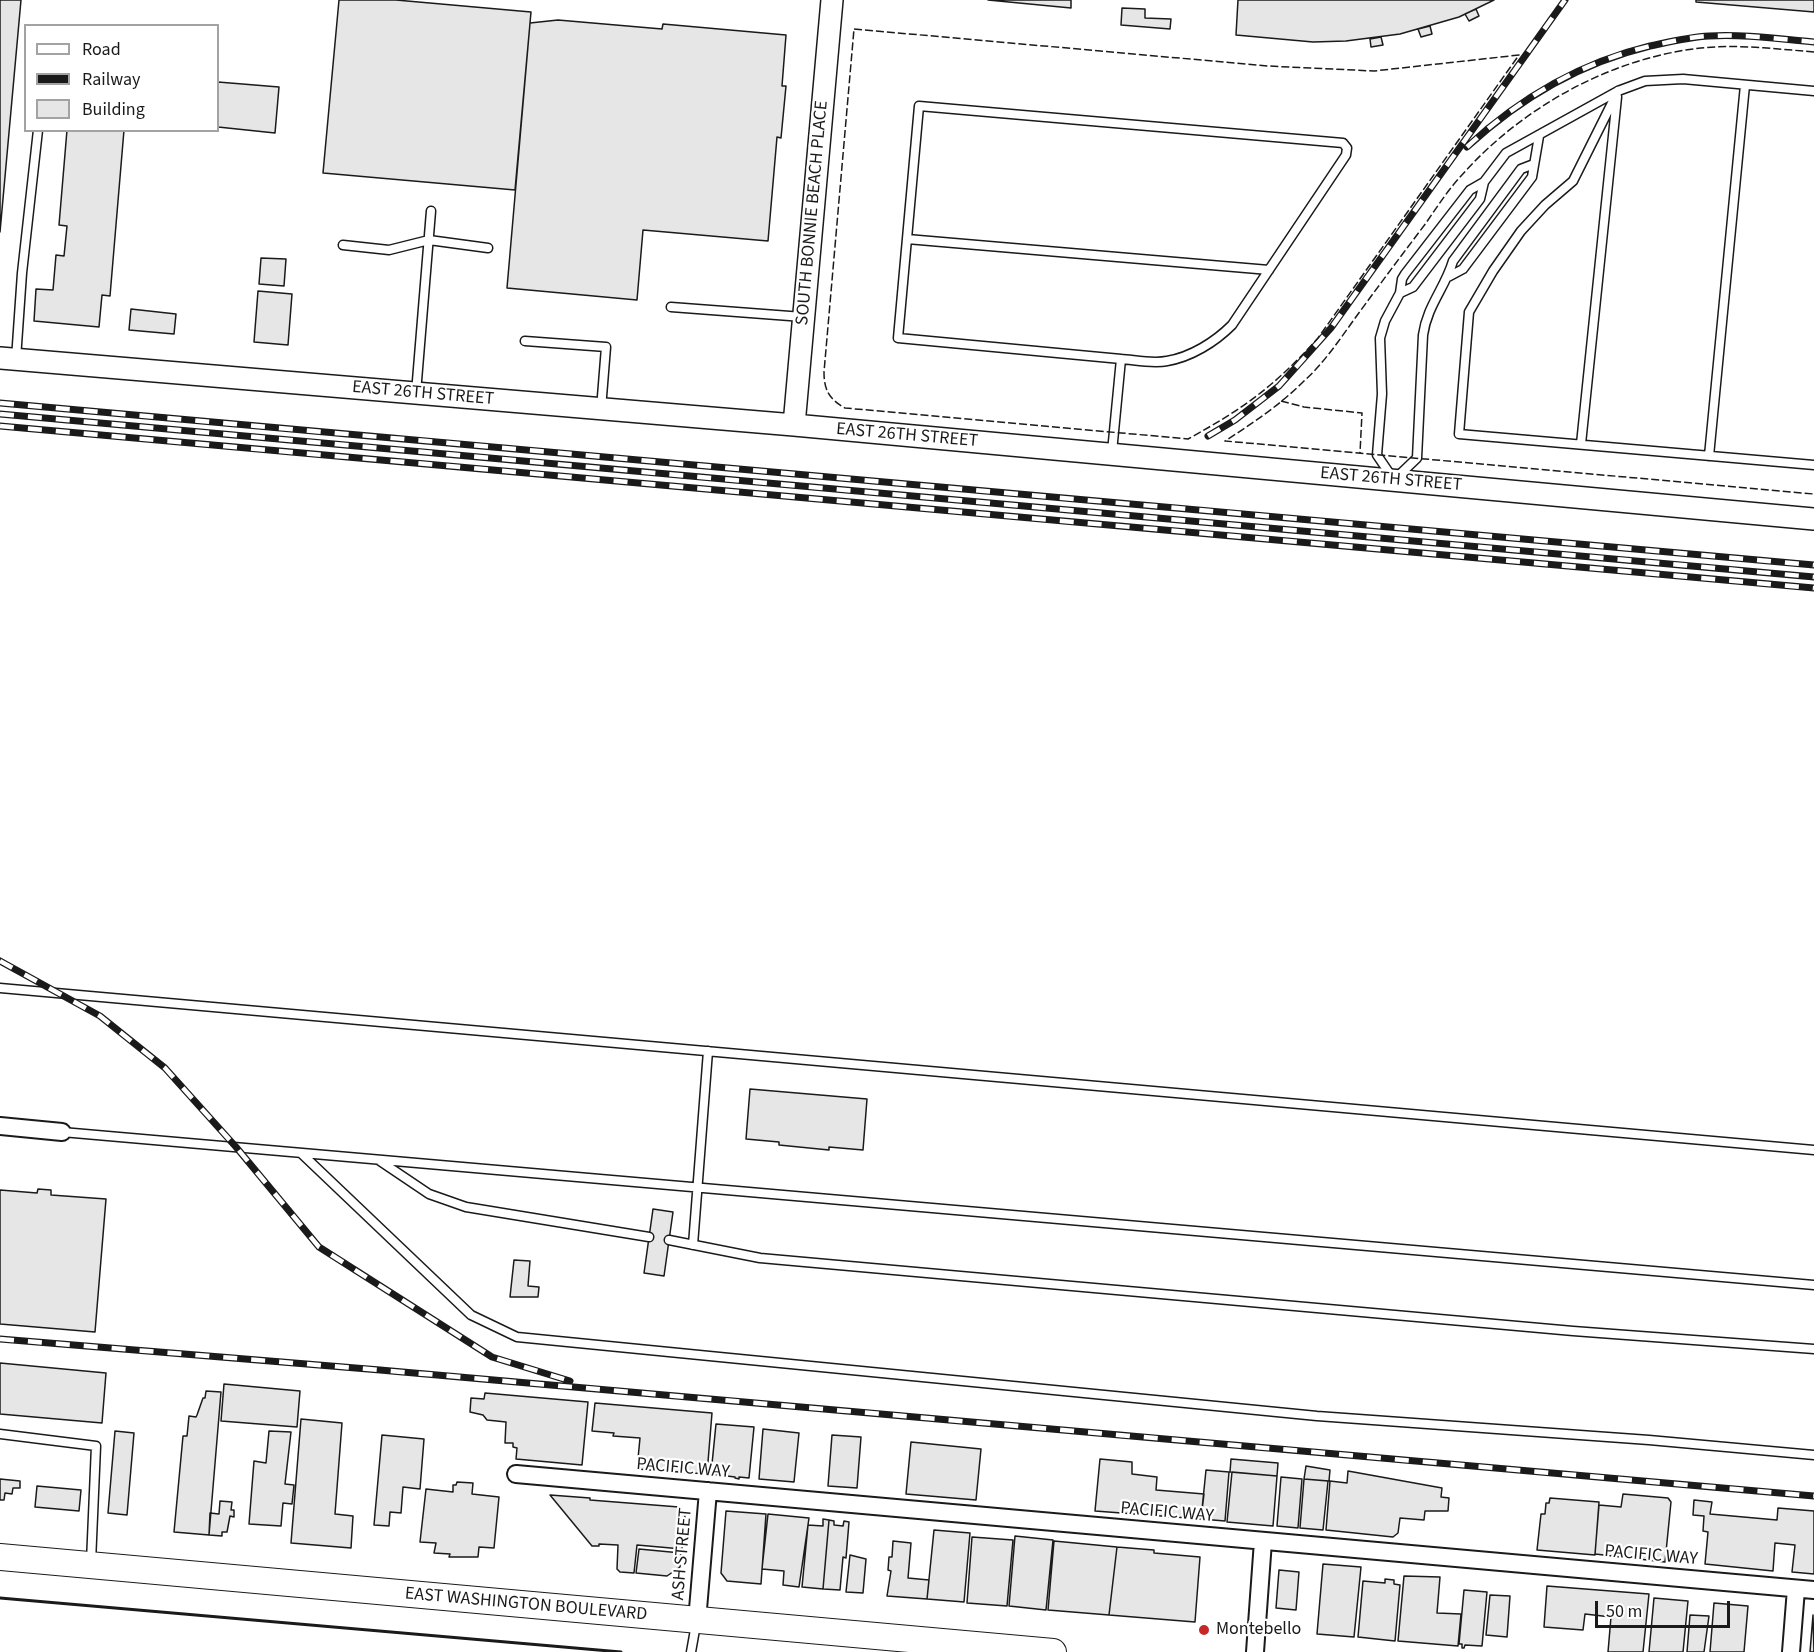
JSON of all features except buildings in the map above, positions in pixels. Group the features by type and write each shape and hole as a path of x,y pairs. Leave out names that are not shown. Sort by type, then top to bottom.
{"main road":[{"name":"EAST WASHINGTON BOULEVARD","path":"0,1557 1053,1652"}],"street":[{"name":"SOUTH BONNIE BEACH PLACE","path":"794,425 832,0"},
{"name":"EAST 26TH STREET","path":"8,359 794,425 1814,519"},
{"path":"0,1126 62,1132"},
{"name":"PACIFIC WAY","path":"516,1474 1814,1590"},
{"name":"ASH STREET","path":"697,1621 708,1491"},
{"path":"1255,1652 1263,1541"},
{"path":"1791,1652 1796,1589"}],"lane":[{"path":"1534,164 1519,171 1453,261 1448,276 1431,304 1425,319 1417,459 1394,480 1377,455 1382,394 1380,338 1385,321 1400,293 1405,274 1470,190 1484,182 1506,153 1618,91 1645,81 1683,80 1814,91"},
{"path":"1708,456 1745,85"},
{"path":"1618,91 1573,181 1545,205 1521,231 1493,271 1469,312 1459,434 1814,465"},
{"path":"1581,444 1618,91"},
{"path":"919,106 1343,143 1347,148 1346,155 1232,325 1219,338 1202,348 1167,362 898,338 907,238 919,106"},
{"path":"8,359 22,273 38,132"},
{"path":"1448,276 1463,269 1532,177 1539,136"},
{"path":"1400,293 1413,286 1480,199 1484,182"},
{"path":"416,394 431,211"},
{"path":"907,238 1269,270"},
{"path":"343,245 389,250 429,240 488,248"},
{"path":"671,307 804,317"},
{"path":"525,341 606,346 601,409"},
{"path":"1112,454 1121,359"},
{"path":"0,988 1814,1150"},
{"path":"693,1245 708,1051"},
{"path":"62,1132 1814,1285"},
{"path":"302,1154 471,1315 517,1337 1317,1416 1649,1440 1814,1455"},
{"path":"379,1161 429,1194 466,1207 649,1237"},
{"path":"669,1240 760,1258 1573,1331 1814,1349"},
{"path":"0,1434 96,1446 91,1565"},
{"path":"691,1652 697,1621"}],"railway":[{"path":"1208,436 1235,420 1279,386 1331,328 1565,0"},
{"path":"1467,147 1508,113 1552,84 1624,53 1672,41 1709,36 1748,36 1814,42"},
{"path":"0,403 1814,565"},
{"path":"0,414 1814,577"},
{"path":"0,426 1814,588"},
{"path":"0,961 100,1016 165,1068 236,1147 319,1247 492,1357 570,1381"},
{"path":"0,1339 380,1370 1814,1496"}],"fence":[{"path":"854,29 1268,66 1374,71 1519,55 1318,338 1303,355 1258,395 1188,439 845,408 831,397 826,389 824,372 854,29"},
{"path":"1814,52 1729,47 1701,48 1667,54 1601,75 1539,108 1485,151 1456,181 1318,367 1276,406 1225,441 1814,494"},
{"path":"1281,401 1304,407 1362,413 1360,453"}],"wall":[{"path":"0,1598 621,1652"}],"place":[{"name":"Montebello","path":"1204,1630"}]}
